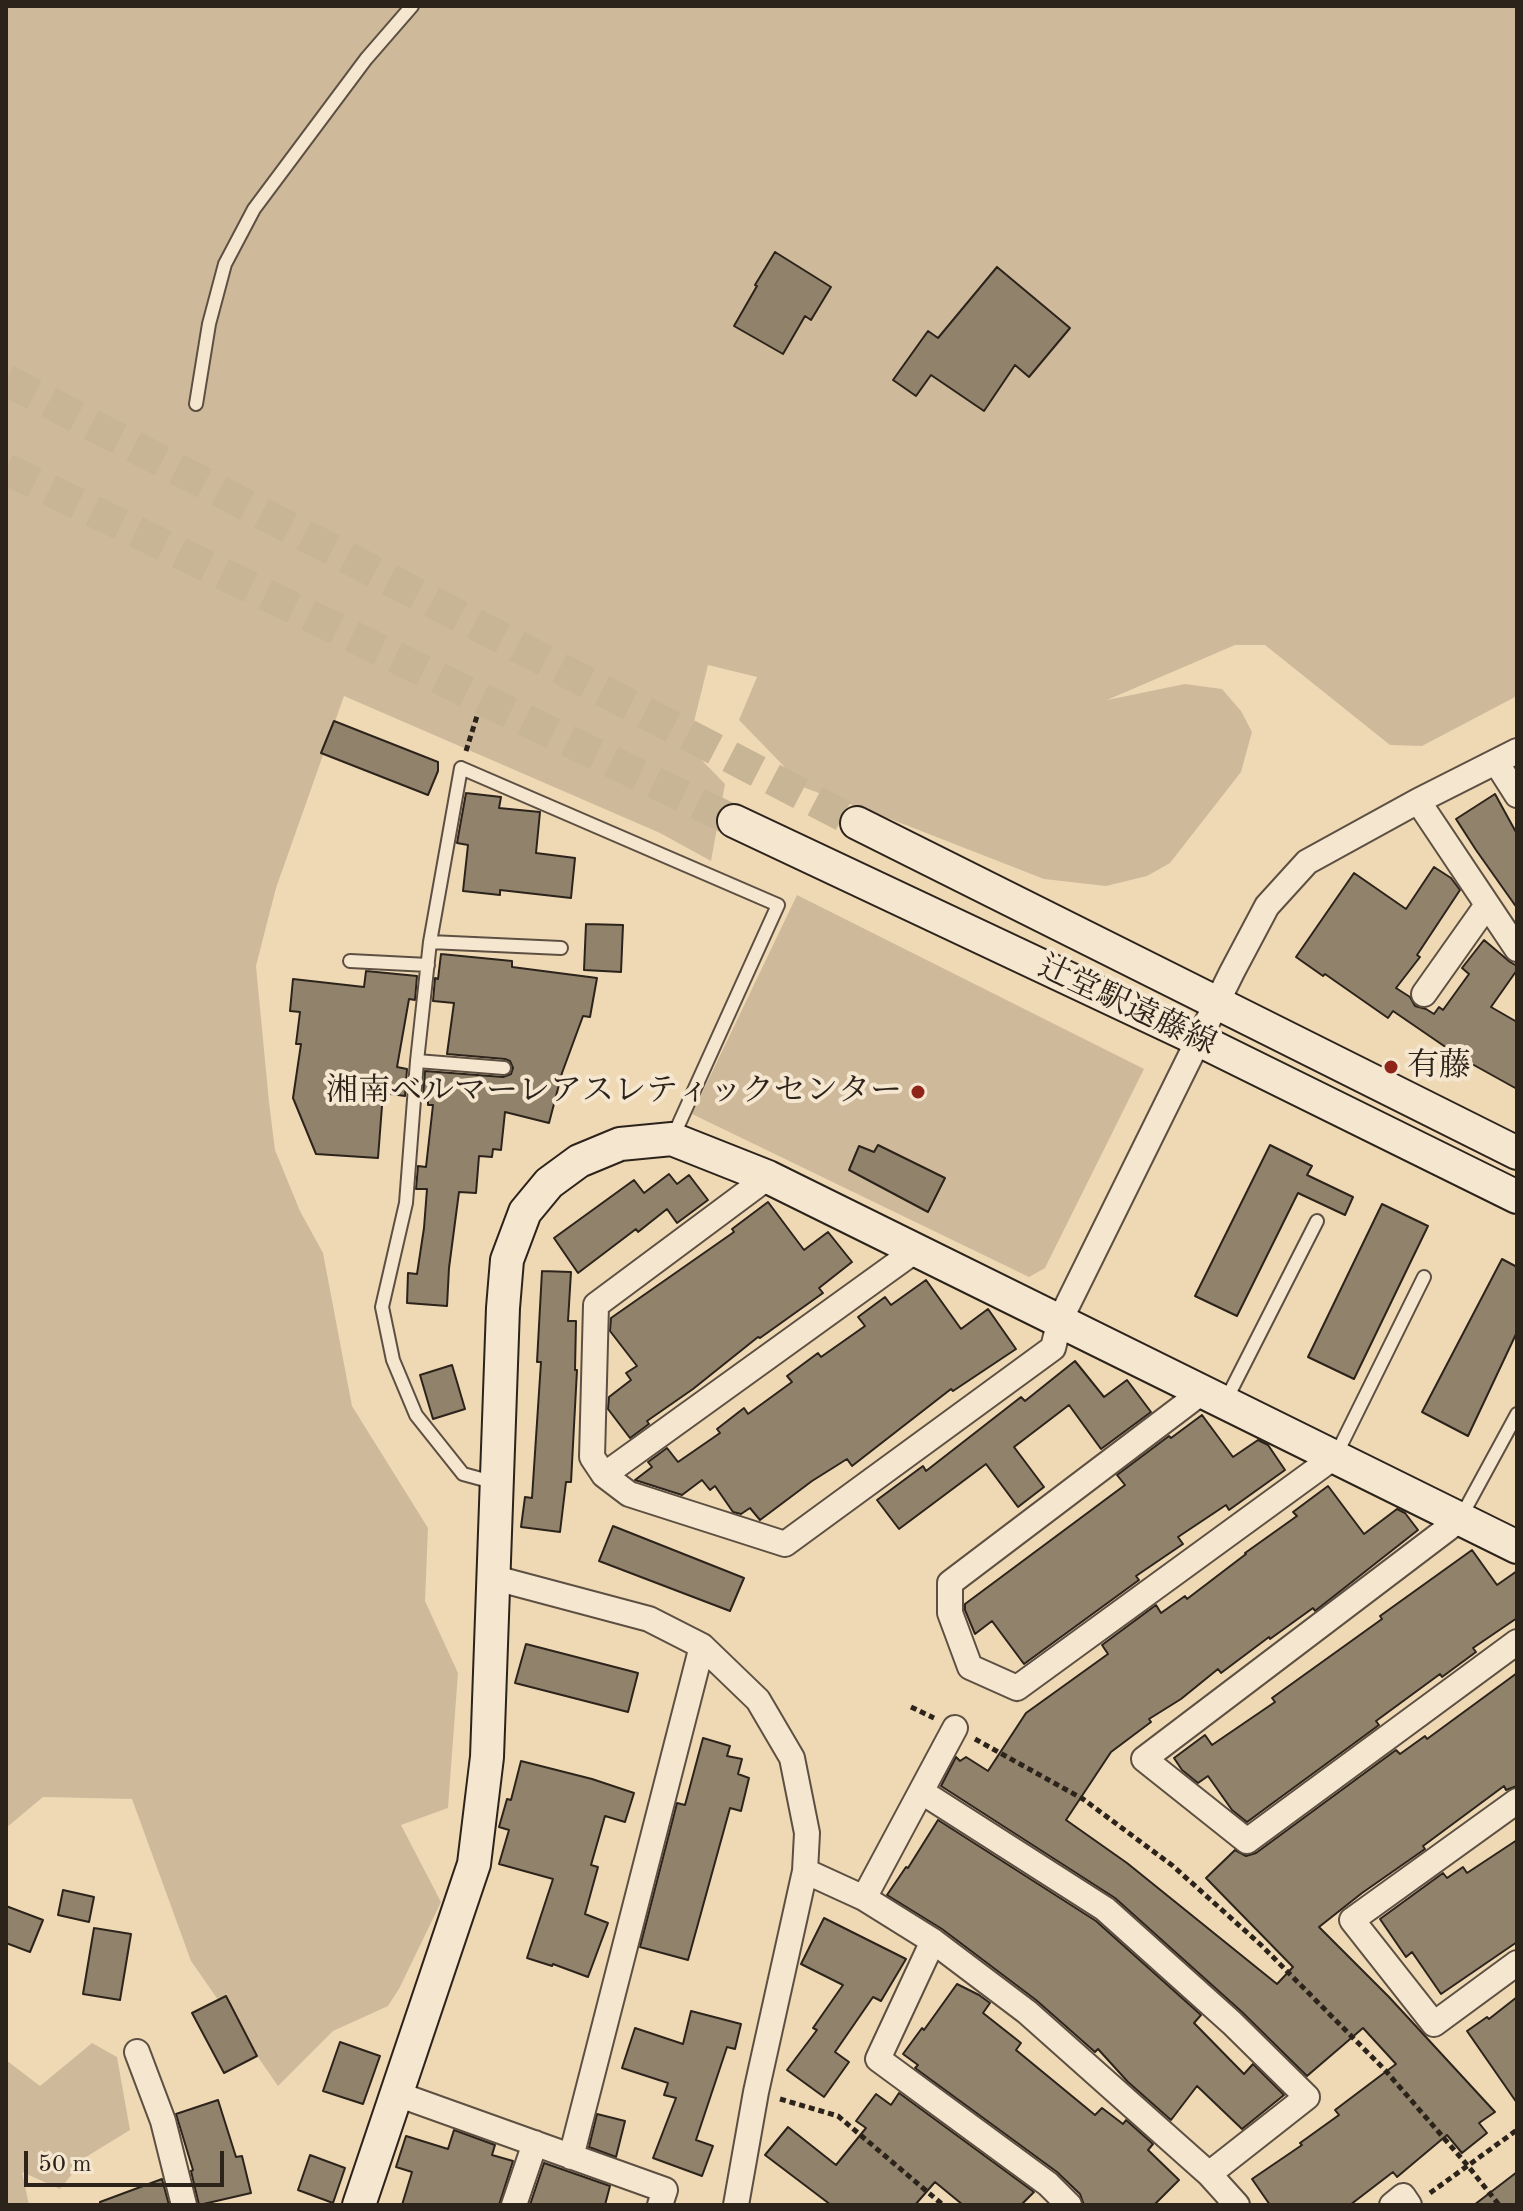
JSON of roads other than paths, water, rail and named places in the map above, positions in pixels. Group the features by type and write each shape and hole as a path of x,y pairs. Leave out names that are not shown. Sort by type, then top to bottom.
{"street":[{"path":"768,1177 596,1305 592,1457 604,1475 629,1494 785,1544 1053,1348 1060,1320 1267,906 1307,862 1506,756 1517,795"},
{"path":"1418,801 1517,949"},
{"name":"辻堂駅遠藤線","path":"734,821 1199,1040 1517,1197"},
{"name":"辻堂駅遠藤線","path":"857,823 1517,1153"},
{"path":"1424,994 1487,905"},
{"path":"359,2205 474,1864 487,1757 507,1260 525,1212 549,1183 579,1161 620,1144 672,1139 768,1177 1517,1547"},
{"path":"604,1475 916,1250"},
{"path":"1213,1397 950,1583 950,1613 970,1667 1017,1688 1334,1457"},
{"path":"1459,1520 1144,1759 1247,1841 1517,1642"},
{"path":"495,1578 649,1619 702,1646 758,1700 792,1758 807,1833 805,1871 756,2092 736,2205"},
{"path":"571,2157 702,1646"},
{"path":"864,1898 955,1728"},
{"path":"922,1792 1105,1909 1232,2023 1307,2097 1209,2174"},
{"path":"1517,1801 1352,1920 1434,2024 1517,1963"},
{"path":"805,1871 864,1898 933,1941 1027,2012 1209,2174 1237,2205"},
{"path":"933,1941 878,2059 1048,2184 1069,2205"},
{"path":"137,2052 163,2121 184,2205"},
{"path":"397,2094 665,2190 660,2205"},
{"path":"514,2205 535,2143"},
{"path":"1392,2205 1403,2196 1416,2201"}],"lane":[{"path":"196,404 209,324 225,264 254,209 366,59 412,6"},
{"path":"498,1484 463,1474 416,1415 393,1360 382,1307 406,1203 430,942 461,768 778,905 672,1139"},
{"path":"430,942 561,948"},
{"path":"350,961 428,965"},
{"path":"417,1061 504,1068"},
{"path":"1213,1397 1317,1221"},
{"path":"1334,1457 1424,1277"},
{"path":"1459,1520 1517,1414"}],"tunnel":[{"path":"6,380 857,823"},
{"path":"6,469 734,821"}],"place":[{"name":"有藤","path":"1391,1067"},
{"name":"湘南ベルマーレアスレティックセンター","path":"918,1092"}]}
